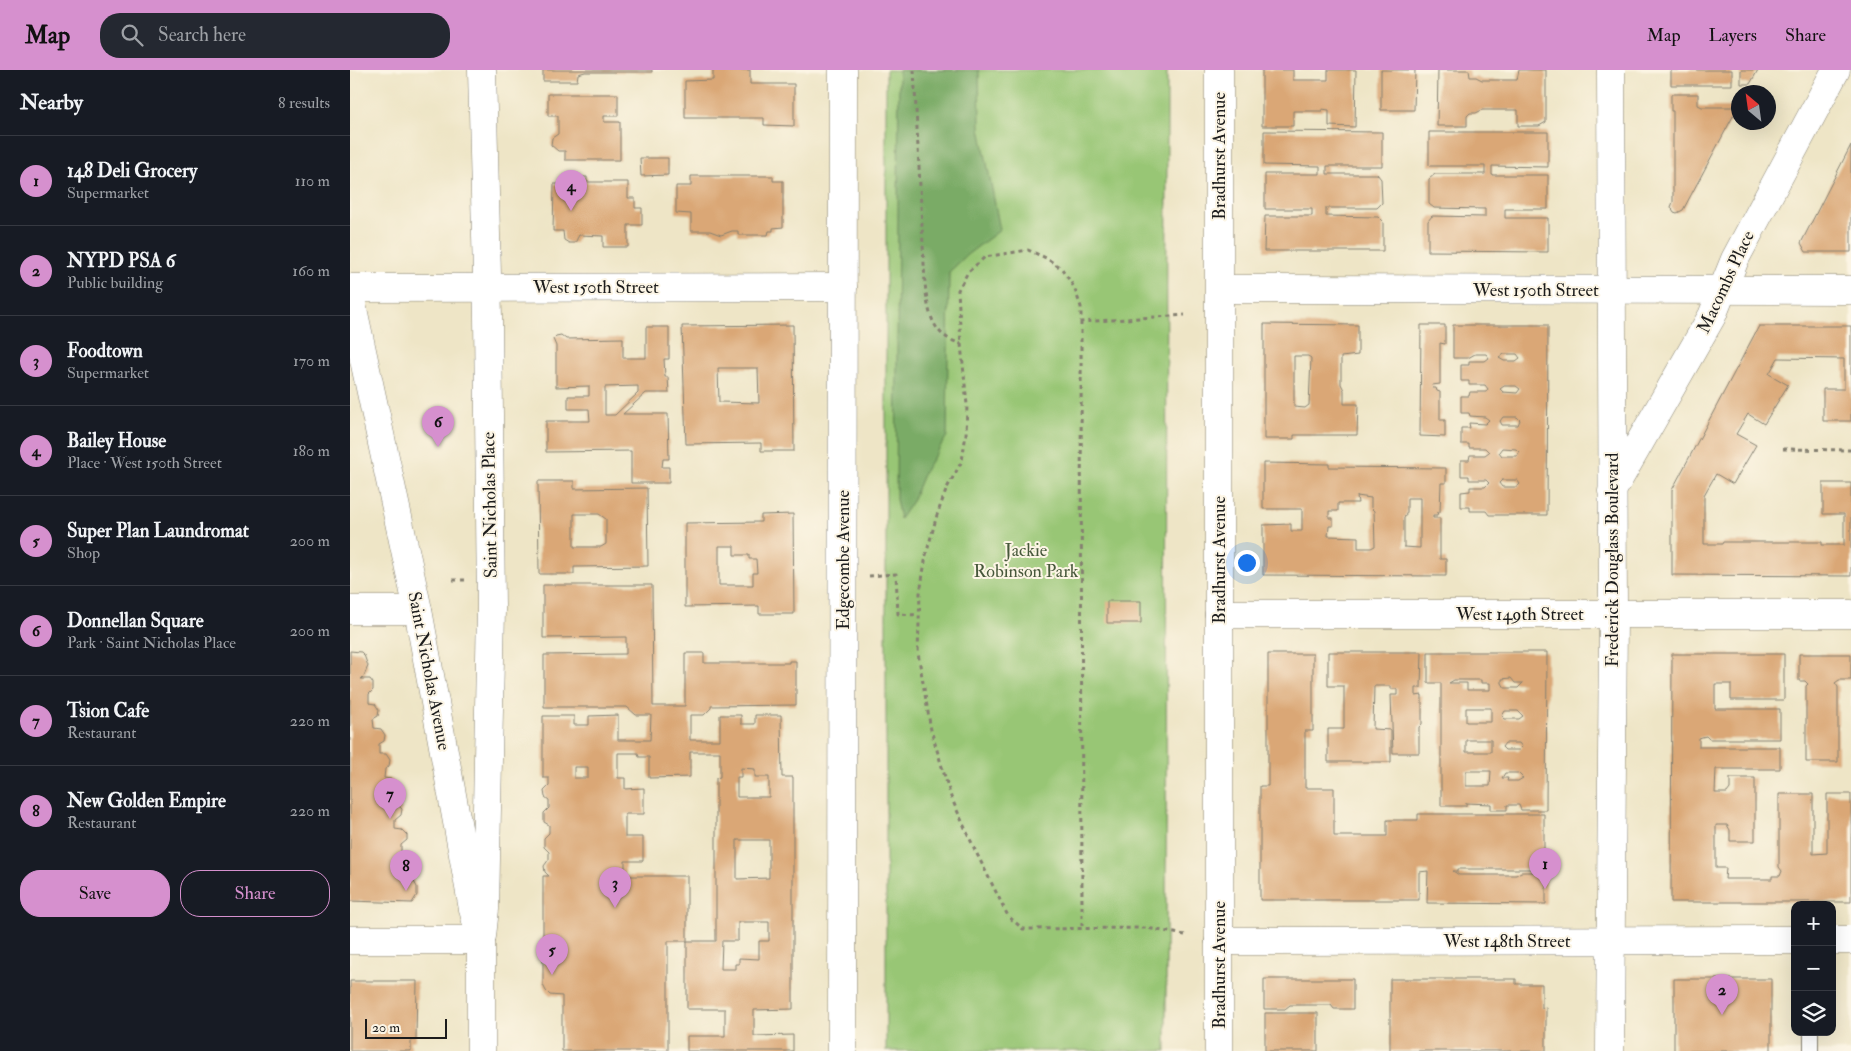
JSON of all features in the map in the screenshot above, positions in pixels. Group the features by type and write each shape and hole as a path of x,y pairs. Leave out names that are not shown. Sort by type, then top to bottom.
{"street":[{"name":"Saint Nicholas Place","path":"481,940 485,910 491,609 482,70"},
{"name":"Edgecombe Avenue","path":"842,1051 843,70"},
{"name":"Bradhurst Avenue","path":"1219,70 1219,1051"},
{"name":"Frederick Douglass Boulevard","path":"1610,1051 1612,614 1611,70"},
{"name":"Macombs Place","path":"1612,492 1712,316 1735,259 1836,70"},
{"name":"West 150th Street","path":"350,288 843,287"},
{"name":"West 150th Street","path":"1220,289 1851,290"},
{"name":"Saint Nicholas Avenue","path":"350,295 418,610 473,909 481,940 481,1051"},
{"path":"350,610 418,610"},
{"name":"West 149th Street","path":"1218,614 1851,614"},
{"path":"350,940 481,940"},
{"name":"West 148th Street","path":"1219,941 1791,940"},
{"path":"1836,940 1851,940"}],"lane":[{"path":"1811,1036 1811,1051"}],"path":[{"path":"914,70 924,273 929,310 946,338 961,344"},
{"path":"1082,928 1081,307 1074,287 1062,269 1046,258 1028,250 985,257 968,272 958,290 967,405 966,434 962,460 940,506 926,555 918,615 918,652 931,730 951,797 975,850 1008,916 1023,929 1147,928 1185,935"},
{"path":"1081,322 1185,316"},
{"path":"1783,449 1851,450"},
{"path":"896,574 898,614 918,615"}],"green space":[{"name":"Jackie Robinson Park","path":"886,70 1167,70 1166,1051 886,1051"},
{"path":"899,70 979,70 980,128 1000,230 968,254 949,272 947,436 924,472 912,501 900,519 896,499"}],"building":[{"path":"543,70 652,70 652,72 585,72 578,74 577,81 543,81"},
{"path":"713,70 750,70 750,84 794,84 794,126 764,125 764,118 685,118 685,81 713,80"},
{"path":"1262,70 1293,70 1293,80 1328,80 1328,70 1356,70 1355,127 1329,126 1329,110 1322,109 1322,111 1293,111 1293,126 1262,126"},
{"path":"1381,70 1415,70 1414,110 1381,110"},
{"path":"1438,70 1469,70 1470,77 1482,80 1517,80 1519,70 1546,70 1546,122 1539,126 1518,126 1518,110 1482,110 1470,113 1467,116 1467,126 1437,126"},
{"path":"1671,70 1732,70 1732,85 1671,85"},
{"path":"1741,70 1758,70 1750,84 1741,84"},
{"path":"548,94 618,94 618,116 604,116 604,122 620,122 620,160 565,160 565,151 558,151 551,145 552,138 558,134 558,116 548,116"},
{"path":"1671,94 1698,94 1698,105 1702,107 1731,107 1731,120 1683,210 1677,213 1671,207 1673,202 1673,111 1671,111"},
{"path":"1264,131 1382,132 1382,166 1327,166 1327,174 1377,174 1381,179 1382,203 1377,208 1326,208 1326,216 1378,217 1383,222 1383,251 1264,251 1265,216 1312,216 1312,209 1265,209 1265,174 1320,174 1320,166 1264,165"},
{"path":"1429,132 1548,132 1548,167 1492,166 1492,175 1548,175 1548,209 1505,209 1505,218 1548,218 1548,252 1428,251 1428,221 1432,216 1485,217 1485,209 1434,208 1429,204 1429,179 1435,174 1485,174 1485,166 1429,166"},
{"path":"1851,145 1851,252 1806,252 1801,243"},
{"path":"640,158 668,158 668,175 641,176"},
{"path":"691,176 773,176 773,181 783,181 783,227 773,228 773,231 769,231 768,235 738,235 738,231 732,231 721,235 710,231 691,231 691,214 676,213 676,186 691,186"},
{"path":"567,177 587,177 587,182 628,182 628,198 635,198 635,208 642,208 642,225 628,225 628,247 603,247 603,236 579,235 575,243 569,243 564,240 563,231 553,231 554,184 567,184"},
{"path":"1264,324 1358,325 1358,355 1341,357 1341,384 1344,390 1344,404 1358,404 1357,435 1294,435 1294,439 1264,439","holes":["1294,356 1308,356 1311,358 1309,405 1305,408 1294,407"]},
{"path":"793,325 794,451 761,451 761,443 686,444 682,326","holes":["718,368 758,368 759,403 719,402"]},
{"path":"1421,325 1445,325 1445,344 1440,343 1440,384 1432,385 1433,388 1440,392 1440,420 1445,420 1445,437 1420,436"},
{"path":"1453,325 1548,325 1547,515 1489,515 1486,511 1470,511 1470,507 1461,507 1461,492 1470,491 1470,487 1485,487 1489,483 1486,480 1469,480 1469,476 1461,476 1461,460 1469,460 1470,455 1485,455 1489,452 1485,448 1469,448 1469,444 1461,444 1461,428 1470,428 1469,423 1485,424 1489,420 1485,417 1470,416 1469,413 1461,413 1461,396 1469,396 1470,392 1486,392 1488,389 1485,385 1469,385 1469,381 1461,381 1461,365 1469,365 1469,361 1485,361 1489,358 1486,354 1475,354 1468,358 1453,358","holes":["1504,354 1517,354 1520,358 1516,361 1504,361 1499,358","1504,386 1516,386 1520,389 1517,393 1503,392 1500,389","1503,417 1517,417 1520,420 1518,425 1502,425 1500,421","1502,448 1516,449 1519,452 1517,456 1502,456 1499,452","1502,480 1517,480 1520,484 1517,487 1502,487 1499,483"]},
{"path":"1759,326 1851,326 1851,421 1823,421 1823,389 1844,389 1844,359 1778,358 1769,374 1788,385 1764,424 1748,414 1736,434 1756,445 1733,484 1716,474 1704,495 1704,544 1722,544 1723,542 1822,542 1822,545 1844,545 1844,514 1823,514 1823,483 1851,483 1851,576 1672,575 1672,490"},
{"path":"646,327 669,327 669,359 664,359 665,377 668,377 669,393 646,393 623,414 668,414 669,459 663,459 662,467 669,467 669,483 631,483 631,451 546,452 546,421 590,421 589,409 568,409 568,396 589,396 589,386 556,387 556,346 553,339 556,336 561,335 566,339 623,338 623,358 646,358","holes":["638,386 638,393 615,415 605,415 605,387"]},
{"path":"1263,463 1329,464 1329,467 1446,468 1446,483 1441,483 1440,512 1437,515 1433,515 1433,518 1440,518 1440,559 1446,559 1446,576 1263,575 1263,525 1291,524 1291,531 1302,531 1302,509 1263,509","holes":["1357,496 1371,498 1371,508 1374,511 1375,546 1371,548 1358,548 1358,537 1328,536 1329,526 1333,526 1333,518 1329,518 1329,511 1338,511 1338,503 1358,503","1407,498 1420,498 1420,548 1404,547 1404,518 1407,512"]},
{"path":"538,481 574,481 574,489 647,488 648,566 574,567 574,574 539,574","holes":["574,514 599,514 606,519 606,544 601,547 574,547"]},
{"path":"793,514 794,614 759,614 759,606 685,607 685,523 761,522 761,515","holes":["719,546 734,546 734,555 749,555 749,559 756,559 757,573 753,573 753,585 719,585"]},
{"path":"543,585 652,585 653,706 685,706 685,653 704,653 704,663 789,663 789,661 796,661 796,705 711,706 704,715 690,715 690,740 720,740 720,715 741,715 741,724 755,724 755,715 781,715 782,777 793,777 793,1009 754,1010 754,1036 793,1035 793,1051 687,1051 687,1036 725,1036 725,1009 687,1009 687,941 668,941 668,1051 562,1051 562,996 550,995 543,985 543,876 549,876 545,872 544,866 549,859 549,852 544,847 544,838 549,833 549,825 544,822 544,813 549,808 549,800 545,797 544,791 549,786 549,778 543,778 543,716 574,716 574,725 589,725 589,716 618,715 618,740 650,740 651,715 636,715 627,707 544,707 544,655 626,654 626,637 543,638","holes":["690,752 720,752 720,777 716,778 716,941 687,941 687,876 625,876 625,861 643,861 643,837 625,837 625,814 644,814 644,788 625,789 625,778 618,778 618,753 638,753 639,757 649,757 649,778 690,777","574,767 588,767 588,778 574,778","741,768 755,769 755,777 769,777 769,797 737,797 737,777 741,777","737,840 769,840 769,878 737,879","738,922 769,922 769,941 759,941 759,959 739,958 739,964 735,964 735,969 721,969 722,941 738,941"]},
{"path":"1107,601 1141,601 1141,623 1107,623"},
{"path":"350,651 361,652 364,655 368,666 361,679 370,679 373,683 373,690 369,694 369,703 375,704 379,710 378,716 373,719 374,728 381,729 385,735 384,741 379,744 379,754 386,754 390,760 389,766 385,769 384,778 391,779 395,785 394,791 390,795 390,803 397,804 402,809 401,815 395,820 395,829 402,830 407,835 407,840 401,845 401,854 407,854 411,860 410,866 405,869 405,880 413,880 417,887 417,895 412,903 350,901"},
{"path":"1328,652 1422,652 1421,688 1416,688 1416,696 1422,695 1419,753 1393,753 1391,695 1397,695 1397,689 1391,689 1391,686 1374,686 1373,729 1391,730 1391,762 1328,762 1328,729 1344,729 1344,686 1328,686"},
{"path":"1428,652 1547,652 1546,810 1521,810 1519,805 1507,805 1507,810 1491,810 1491,804 1466,803 1466,806 1441,806 1441,683 1428,683","holes":["1511,678 1515,683 1523,683 1518,688 1505,688 1502,679","1454,680 1481,680 1481,683 1490,683 1490,690 1467,690 1467,683 1449,683","1466,708 1491,708 1491,722 1466,722","1505,711 1518,711 1523,716 1519,719 1505,719 1502,716","1466,740 1491,740 1491,752 1466,752","1505,743 1519,743 1522,747 1519,750 1505,750 1502,747","1466,771 1491,771 1490,786 1466,786","1505,773 1518,773 1523,778 1518,781 1507,781 1508,778 1502,778"]},
{"path":"1268,654 1313,654 1313,731 1305,731 1305,788 1334,788 1334,836 1387,836 1387,820 1418,820 1418,814 1544,814 1544,869 1458,869 1458,871 1453,871 1459,875 1516,875 1521,872 1546,872 1546,904 1427,903 1428,871 1419,872 1419,900 1260,900 1260,786 1268,786"},
{"path":"1672,654 1784,654 1784,700 1731,700 1731,684 1715,684 1715,709 1780,709 1780,739 1709,739 1706,736 1699,738 1699,747 1780,747 1780,769 1716,769 1715,793 1727,793 1730,789 1730,778 1755,778 1755,841 1730,841 1730,830 1727,825 1716,825 1716,868 1726,868 1725,879 1772,879 1772,876 1780,876 1782,871 1779,867 1779,794 1813,794 1813,854 1827,853 1827,794 1851,794 1851,902 1671,902"},
{"path":"1799,654 1851,654 1851,680 1839,680 1835,683 1838,687 1838,762 1806,762 1806,686 1808,684 1805,681 1799,681"},
{"path":"1264,979 1353,979 1353,1009 1334,1009 1331,1005 1290,1005 1285,1009 1264,1009"},
{"path":"1390,979 1516,979 1516,984 1542,984 1542,1008 1546,1007 1546,1051 1390,1051"},
{"path":"1674,979 1771,979 1771,1051 1674,1051"},
{"path":"350,981 417,981 416,1040 411,1041 411,1051 350,1051"},
{"path":"1265,1013 1318,1013 1318,1051 1265,1051"}],"place":[{"name":"Bailey House","path":"571,211"},
{"name":"Donnellan Square","path":"438,447"},
{"name":"Tsion Cafe","path":"390,819"},
{"name":"148 Deli Grocery","path":"1545,889"},
{"name":"New Golden Empire","path":"406,891"},
{"name":"Foodtown","path":"615,908"},
{"name":"Super Plan Laundromat","path":"552,975"},
{"name":"NYPD PSA 6","path":"1722,1015"}]}
